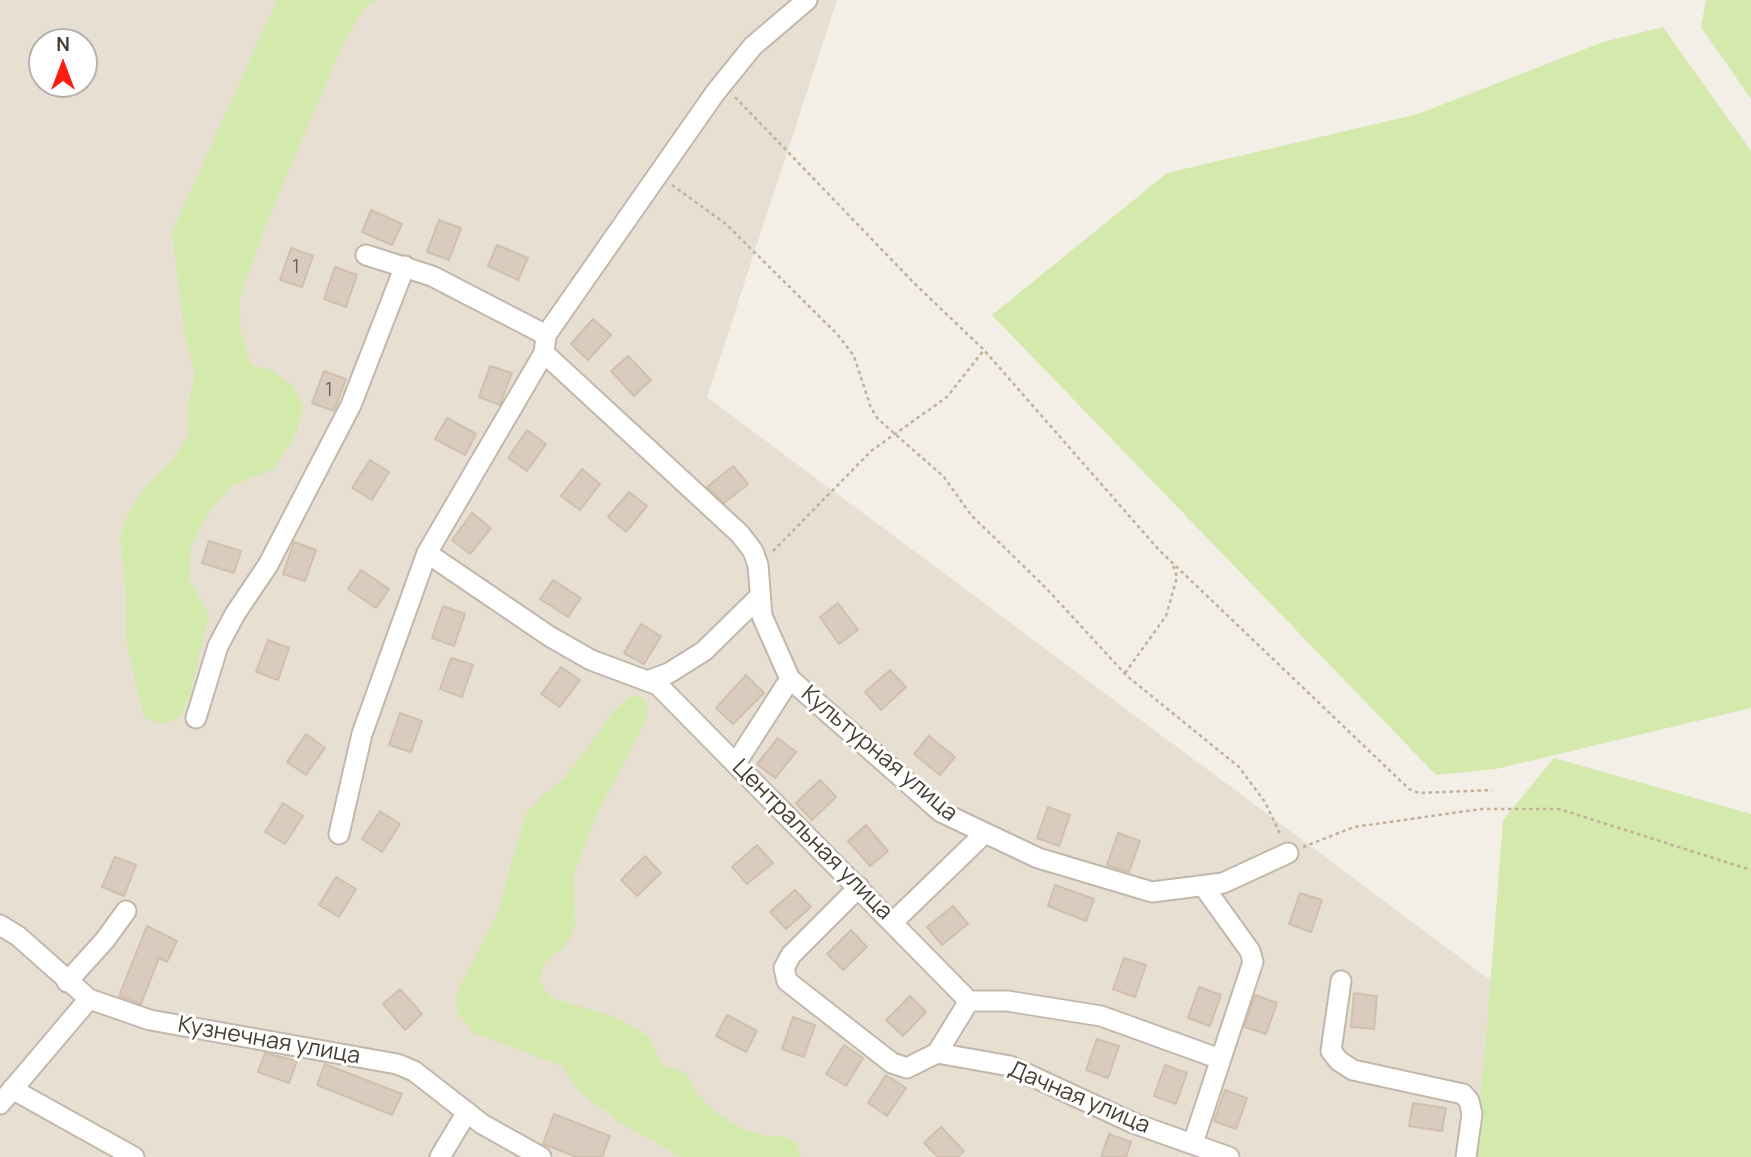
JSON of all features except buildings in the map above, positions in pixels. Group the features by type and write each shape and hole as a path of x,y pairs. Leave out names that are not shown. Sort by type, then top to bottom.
{"street":[{"path":"339,834 362,734 427,553 545,344 658,174 760,40 807,0"},
{"name":"Культурная улица","path":"366,255 432,276 545,344 724,517 753,551 758,565 759,597 765,623 790,679 941,812 1038,858 1153,892 1203,887 1248,873 1288,853"},
{"path":"195,718 218,646 234,614 268,565 351,405 405,266"},
{"name":"Центральная улица","path":"427,553 549,636 591,660 650,680 736,763 969,1001"},
{"path":"650,680 669,673 704,651 759,597"},
{"path":"736,763 790,679"},
{"path":"893,922 985,833"},
{"path":"859,887 791,955 784,968 787,981 899,1066 907,1068 937,1053 969,1001 1007,1001 1101,1016 1220,1059"},
{"path":"1194,1143 1253,962 1250,951 1203,887"},
{"path":"66,982 105,940 126,911"},
{"name":"Кузнечная улица","path":"0,925 18,936 66,982 89,999 150,1020 397,1064 414,1071 467,1112 541,1157"},
{"path":"1341,981 1331,1051 1339,1062 1353,1070 1463,1094 1469,1101 1472,1114 1466,1157"},
{"path":"89,999 6,1096 134,1157"},
{"name":"Дачная улица","path":"937,1053 1010,1066 1133,1124 1229,1157"},
{"path":"440,1157 467,1112"}],"path":[{"path":"724,84 915,284 984,350 1172,562 1409,789 1419,793 1492,790"},
{"path":"658,174 726,224 838,335 854,356 871,408 878,419 944,477 971,515 1046,588 1125,673 1239,766 1265,802 1288,853 1354,827 1481,809 1559,809 1751,870"},
{"path":"758,565 871,451 947,397 984,350"},
{"path":"1125,673 1166,616 1177,577 1172,562"}],"shaded area":[{"path":"0,0 837,0 707,397 1728,1157 0,1157"}],"green space":[{"path":"277,0 376,0 365,7 343,44 270,215 239,299 241,333 252,365 272,370 293,386 304,407 296,434 273,469 230,487 209,512 191,545 189,579 209,615 189,699 180,717 162,724 144,717 126,640 126,594 120,536 127,515 147,485 174,458 189,433 188,407 195,373 184,331 172,232"},
{"path":"1706,0 1751,0 1751,99 1701,27"},
{"path":"1663,27 1751,151 1751,708 1496,769 1436,775 992,315 1167,173 1418,114 1603,42"},
{"path":"630,696 641,697 647,703 647,718 594,820 574,875 575,927 569,941 543,965 540,983 552,998 618,1018 648,1036 663,1065 687,1074 698,1094 715,1112 739,1127 767,1136 784,1136 797,1143 801,1157 681,1157 621,1123 588,1098 575,1086 562,1066 474,1033 457,1012 457,992 499,909 525,815 541,797 564,779 612,714"},
{"path":"1554,758 1751,814 1751,1157 1473,1157 1485,1052 1503,820"}]}
